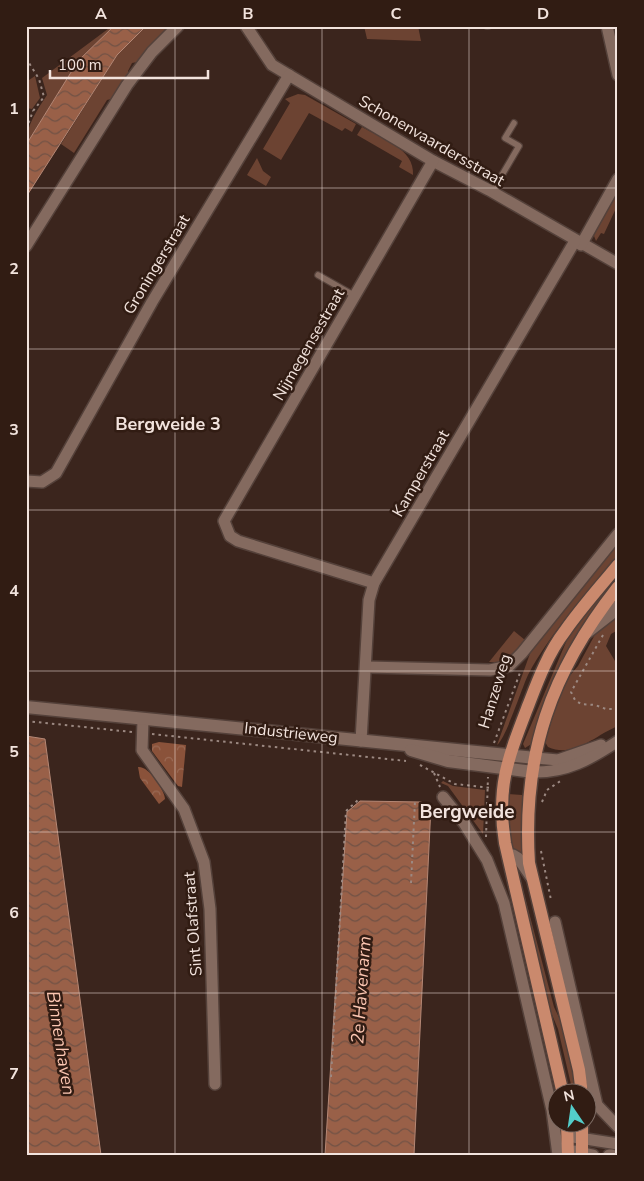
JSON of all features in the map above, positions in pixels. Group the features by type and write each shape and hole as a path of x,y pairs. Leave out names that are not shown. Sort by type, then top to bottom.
{"main road":[{"path":"561,1084 508,856 501,817 502,788 509,756 550,655 564,632 618,565"},
{"path":"580,1084 575,1053 533,880 527,833 530,790 549,702 583,636 618,587"},
{"path":"582,1134 586,1154"}],"street":[{"path":"26,246 126,85 152,52 178,26"},
{"name":"Schonenvaardersstraat","path":"246,26 272,65 433,161 492,192 578,243 618,264"},
{"path":"607,26 617,69"},
{"name":"Groningerstraat","path":"26,481 42,482 56,473 152,302 289,75"},
{"name":"Nijmegensestraat","path":"374,583 238,541 230,536 224,521 227,512 433,161"},
{"name":"Kamperstraat","path":"362,741 369,600 374,583 618,179"},
{"name":"Hanzeweg","path":"522,653 618,534"},
{"path":"583,636 614,611"},
{"path":"367,667 497,670 509,666 522,653"},
{"name":"Industrieweg","path":"26,707 399,746 536,758"},
{"name":"Sint Olafstraat","path":"143,720 142,750 144,756 184,809 204,862 210,909 215,1084"},
{"path":"536,758 558,760 594,748 618,736"},
{"path":"533,772 550,772 574,766 618,741"},
{"name":"Industrieweg","path":"399,746 440,760 533,772"},
{"path":"443,796 464,823 493,872 511,932 552,1110 566,1144 586,1154"},
{"path":"508,856 513,855 518,858 533,880"},
{"path":"555,922 597,1105 618,1127"},
{"path":"566,1144 582,1138 618,1144"}],"lane":[{"path":"492,192 519,146 505,138 514,123"},
{"path":"318,275 355,296"}],"path":[{"path":"26,58 39,79 44,97 33,111 26,130"},
{"path":"26,111 33,111"},
{"path":"614,611 610,624 571,692 575,700 581,704 595,704 606,709 618,709"},
{"name":"Hanzeweg","path":"491,753 520,676 522,653"},
{"name":"Industrieweg","path":"26,721 412,761"},
{"path":"419,765 454,784 502,788"},
{"path":"486,837 489,766"},
{"path":"433,772 439,780 443,796"},
{"path":"530,790 547,790 540,806"},
{"path":"331,1077 346,811 358,800"},
{"path":"411,883 414,801"},
{"path":"540,843 555,922"}],"shaded area":[{"path":"114,26 78,61 26,145 30,125 47,95 42,78"},
{"path":"146,26 168,26 137,62 132,63 128,75 111,99 107,100 74,153 61,144 117,55"},
{"path":"364,26 418,26 421,41 367,39"},
{"path":"35,76 40,98 32,109 26,108 26,82"},
{"path":"298,94 305,95 356,124 352,132 345,128 342,131 309,113 281,160 263,149 290,103 285,99"},
{"path":"362,127 403,151 409,158 413,175 399,167 402,161 357,135"},
{"path":"257,158 263,171 271,177 266,186 247,175"},
{"path":"618,193 618,204 604,234 601,233 596,241 595,231"},
{"path":"618,542 618,556 570,613 537,659 528,675 505,733 497,745 532,648"},
{"path":"618,573 618,579 585,621 572,644 533,743 525,748 523,744 569,635"},
{"path":"618,616 618,630 611,634 606,646 618,666 618,726 576,748 558,750 548,747 545,742 561,691 567,679 578,666 598,629"},
{"path":"514,631 525,640 506,662 489,662"},
{"path":"443,781 453,786 485,790 483,834 448,786 441,783"},
{"path":"507,794 522,795 522,854 519,855 510,842 508,835"},
{"path":"515,867 517,867 554,1007 564,1028 575,1084 571,1084 558,1029 548,1005"}],"green space":[{"path":"159,742 186,745 182,787 178,786 152,751 152,744"},
{"path":"138,767 147,770 159,784 165,799 159,804 140,778"}],"water":[{"path":"114,26 146,26 117,55 26,197 26,145 78,61"},
{"name":"Binnenhaven","path":"26,736 45,739 101,1155 26,1155"},
{"name":"2e Havenarm","path":"360,801 421,802 431,806 414,1155 325,1155 347,812"}],"district":[{"name":"Bergweide 3","path":"168,424"},
{"name":"Bergweide","path":"467,811"}]}
